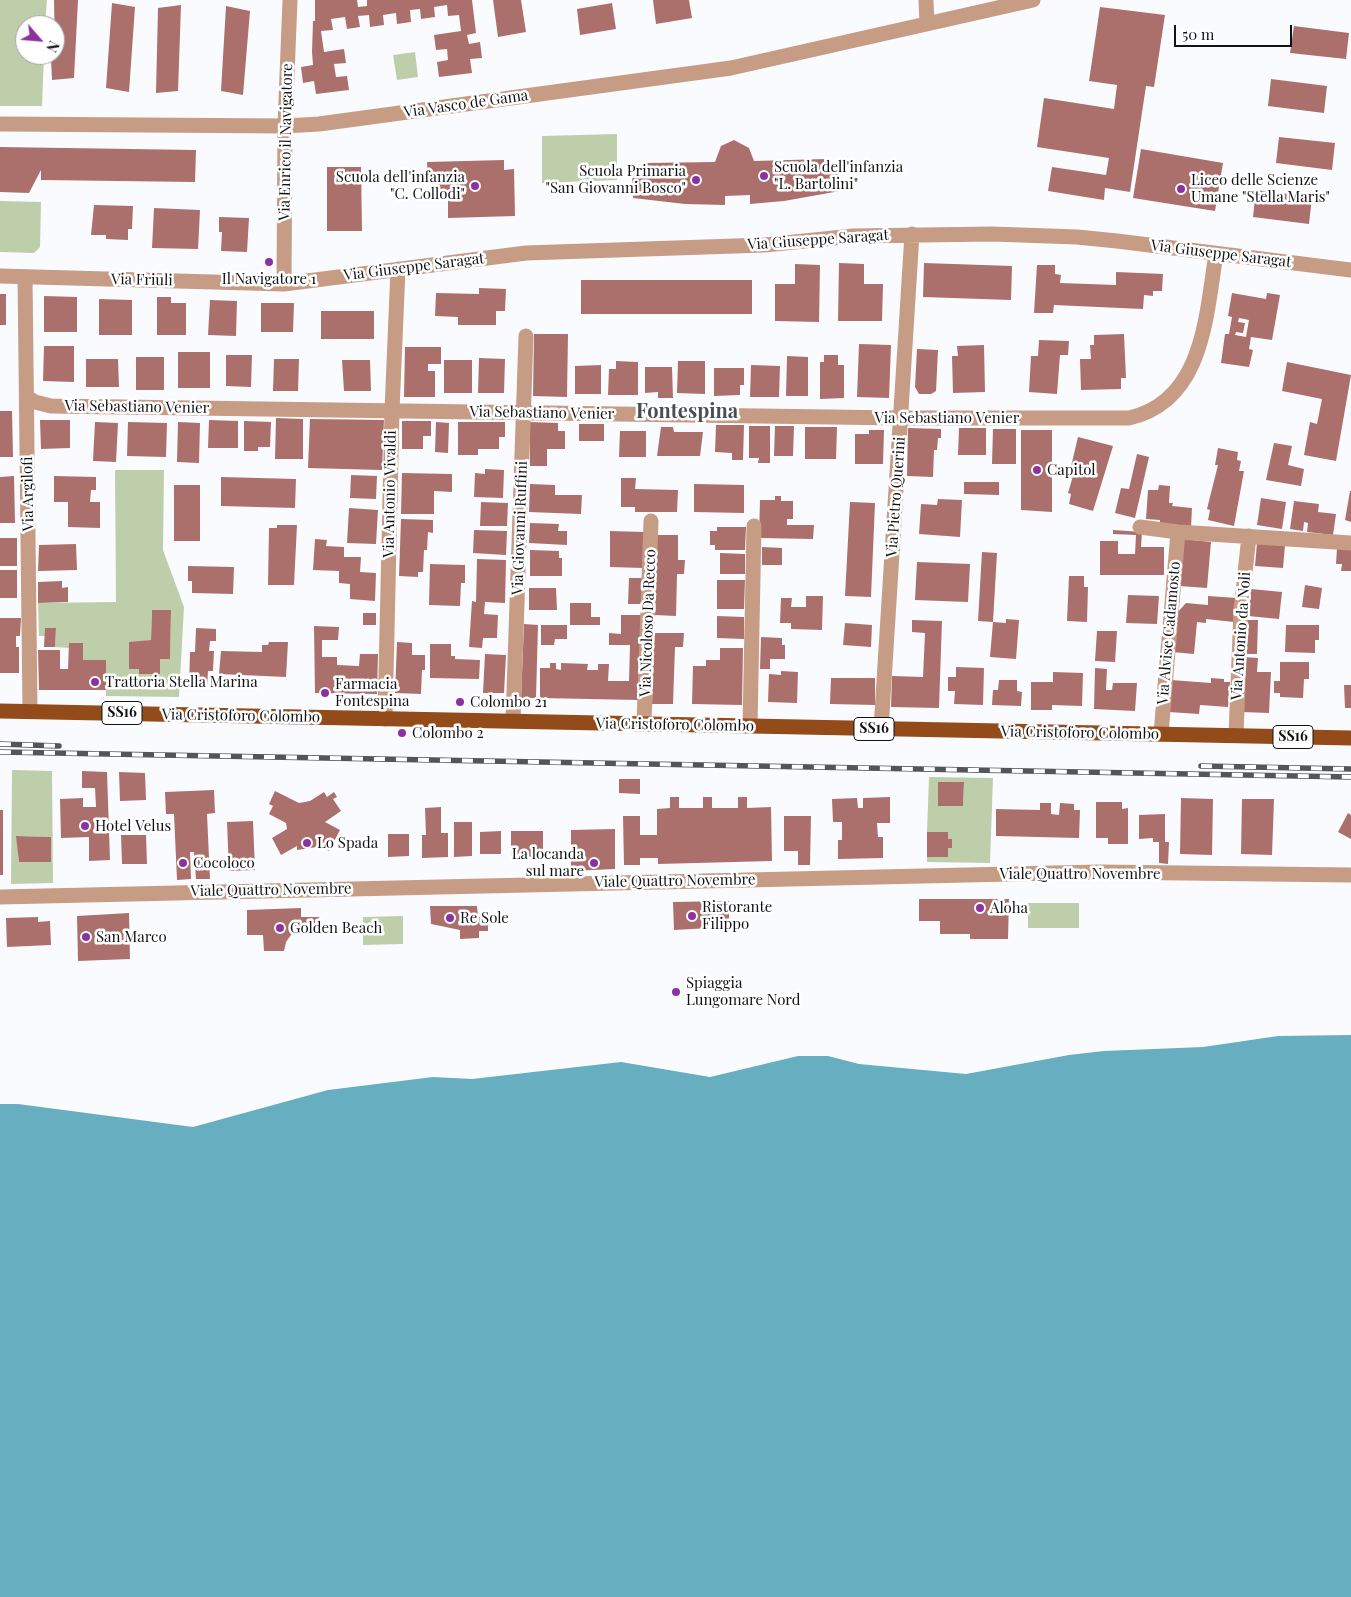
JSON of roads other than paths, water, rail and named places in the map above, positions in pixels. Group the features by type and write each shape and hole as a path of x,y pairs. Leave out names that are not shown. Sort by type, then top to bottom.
{"main road":[{"name":"Via Cristoforo Colombo","path":"0,711 1351,738"}],"street":[{"name":"Via Enrico il Navigatore","path":"284,284 285,126 290,0"},
{"path":"926,0 927,24"},
{"name":"Via Vasco de Gama","path":"0,124 285,126 319,124 731,68 1032,0"},
{"name":"Via Giuseppe Saragat","path":"284,284 526,253 766,245 853,236 912,234 1077,237 1216,254 1350,266"},
{"name":"Via Pietro Querini","path":"881,729 912,234"},
{"name":"Via Sebastiano Venier","path":"27,396 35,402 51,406 901,418 1129,418 1152,411 1176,392 1191,368 1203,337 1216,254"},
{"name":"Via Antonio Vivaldi","path":"385,719 392,411 398,269"},
{"name":"Via Friuli","path":"0,276 284,284"},
{"name":"Via Argilofi","path":"25,277 30,711"},
{"name":"Via Giovanni Ruffini","path":"513,721 526,336"},
{"name":"Via Nicoloso Da Recco","path":"644,724 651,522"},
{"path":"750,726 754,526"},
{"path":"1140,527 1178,532 1351,543"},
{"name":"Via Alvise Cadamosto","path":"1161,734 1178,532"},
{"name":"Via Antonio da Noli","path":"1236,736 1241,610 1249,536"},
{"name":"Viale Quattro Novembre","path":"0,897 1099,872 1351,875"}],"water":[{"path":"1351,1035 1351,1597 0,1597 0,1104 18,1104 193,1127 328,1090 433,1077 472,1079 621,1062 710,1077 798,1056 828,1056 859,1064 966,1074 1069,1055 1104,1051 1203,1047 1278,1036"}],"railway":[{"path":"0,744 59,746"},
{"path":"0,752 1351,777"},
{"path":"1201,766 1351,769"}],"place":[{"name":"Scuola dell'infanzia \"L. Bartolini\"","path":"764,176"},
{"name":"Scuola Primaria \"San Giovanni Bosco\"","path":"696,180"},
{"name":"Scuola dell'infanzia \"C. Collodi\"","path":"475,186"},
{"name":"Liceo delle Scienze Umane \"Stella Maris\"","path":"1181,189"},
{"name":"Il Navigatore 1","path":"269,262"},
{"name":"Capitol","path":"1037,470"},
{"name":"Trattoria Stella Marina","path":"95,682"},
{"name":"Farmacia Fontespina","path":"325,693"},
{"name":"Colombo 21","path":"460,702"},
{"name":"Colombo 2","path":"402,733"},
{"name":"Hotel Velus","path":"85,826"},
{"name":"Lo Spada","path":"307,843"},
{"name":"Cocoloco","path":"183,863"},
{"name":"La locanda sul mare","path":"594,863"},
{"name":"Aloha","path":"980,908"},
{"name":"Ristorante Filippo","path":"692,916"},
{"name":"Re Sole","path":"450,918"},
{"name":"Golden Beach","path":"280,928"},
{"name":"San Marco","path":"86,937"},
{"name":"Spiaggia Lungomare Nord","path":"676,992"}],"district":[{"name":"Fontespina","path":"687,412"}]}
